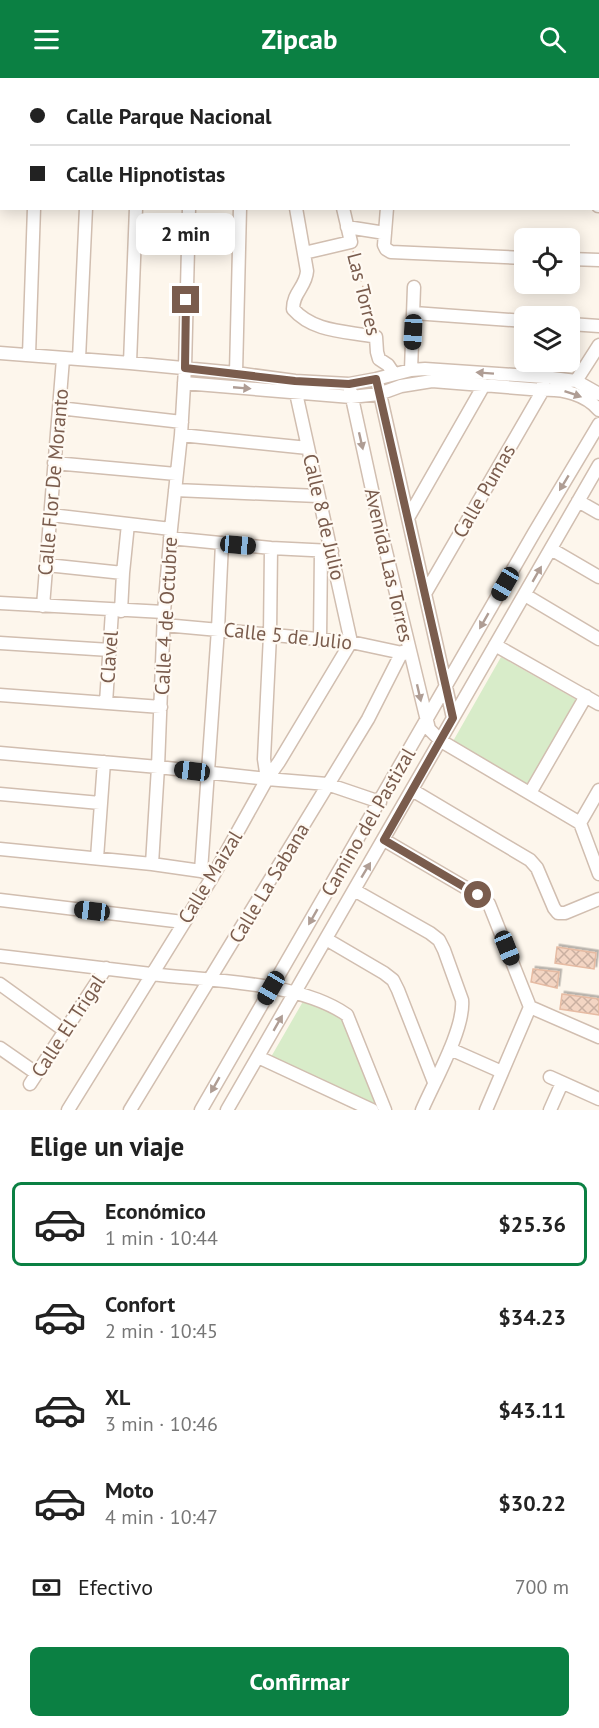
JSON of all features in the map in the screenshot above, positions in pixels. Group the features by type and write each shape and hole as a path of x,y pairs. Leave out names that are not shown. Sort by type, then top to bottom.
{"street":[{"path":"29,356 34,210"},
{"path":"79,359 86,210"},
{"path":"130,363 136,210"},
{"name":"Calle 4 de Octubre","path":"152,864 170,534 182,422 189,210"},
{"path":"236,373 240,210"},
{"path":"296,210 307,280 294,300 293,309 313,324 336,332 376,337"},
{"name":"Las Torres","path":"343,210 351,242"},
{"path":"387,210 384,245 391,252 514,258"},
{"path":"347,227 385,233"},
{"path":"304,253 351,242"},
{"path":"580,259 599,260"},
{"path":"411,370 414,287"},
{"path":"414,312 514,320"},
{"path":"580,325 599,326"},
{"name":"Las Torres","path":"376,337 379,359 388,365 394,374"},
{"path":"576,381 599,345"},
{"path":"0,353 349,384 425,369 544,377 576,381 599,394"},
{"name":"Calle Flor De Moranto","path":"43,606 63,359"},
{"path":"543,390 544,377"},
{"name":"Avenida Las Torres","path":"376,379 453,718"},
{"path":"184,383 351,397 379,394 401,386 424,382 558,389 588,400 599,410"},
{"name":"Avenida Las Torres","path":"349,384 406,654 426,722 432,734 441,741"},
{"path":"408,518 484,385"},
{"name":"Calle Pumas","path":"426,592 543,390"},
{"name":"Calle 8 de Julio","path":"296,393 318,496 326,551 351,642"},
{"path":"59,408 182,422"},
{"name":"Camino del Pastizal","path":"201,1110 534,533 598,428"},
{"path":"181,435 308,448"},
{"path":"54,463 176,474"},
{"name":"Camino del Pastizal","path":"231,1109 258,1057 599,465"},
{"path":"175,490 318,496"},
{"path":"578,501 599,513"},
{"path":"51,515 128,524 222,543 326,551 320,640"},
{"name":"Clavel","path":"105,703 128,524"},
{"path":"0,849 152,864 207,873 208,773 222,543"},
{"path":"267,779 264,759 270,635 271,548"},
{"path":"551,549 599,577"},
{"path":"47,565 123,573"},
{"path":"525,595 599,639"},
{"name":"Calle 5 de Julio","path":"0,603 116,611 218,629 351,642 406,654"},
{"name":"Calle Maizal","path":"68,1110 183,922 207,873 279,762 351,642"},
{"path":"0,643 110,650"},
{"path":"495,645 599,704"},
{"name":"Calle La Sabana","path":"130,1110 406,654"},
{"path":"0,695 161,707"},
{"path":"530,793 586,696"},
{"path":"441,741 580,823 599,874"},
{"path":"0,753 327,784 380,802"},
{"path":"97,858 104,762"},
{"path":"412,790 530,860 537,868 558,913 565,913 599,899"},
{"path":"580,823 599,790"},
{"path":"0,794 100,803"},
{"path":"384,840 478,895 489,904 530,1006 599,1037"},
{"path":"354,890 439,940 462,1000 463,1010 450,1049 422,1110"},
{"path":"0,900 183,922"},
{"path":"326,939 393,980 434,1082"},
{"path":"0,956 210,980 271,988 308,996 347,1015 385,1110"},
{"name":"Calle El Trigal","path":"0,1048 33,1079 105,968"},
{"path":"0,984 65,1030"},
{"path":"486,1110 530,1006"},
{"path":"450,1049 502,1072"},
{"path":"258,1057 372,1110"},
{"path":"550,1110 556,1080 599,1099"}],"path":[{"name":"Las Torres","path":"351,242 376,337"}],"green space":[{"path":"501,657 577,700 529,786 452,743"},
{"path":"305,998 347,1020 379,1108 271,1057"}],"building":[{"path":"557,947 596,953 594,969 555,963"},
{"path":"533,969 559,972 557,988 531,982"},
{"path":"562,994 599,999 599,1015 560,1009"}],"route":[{"path":"186,300 185,368 295,381 349,384 376,379 453,718 384,840 478,895"}]}
